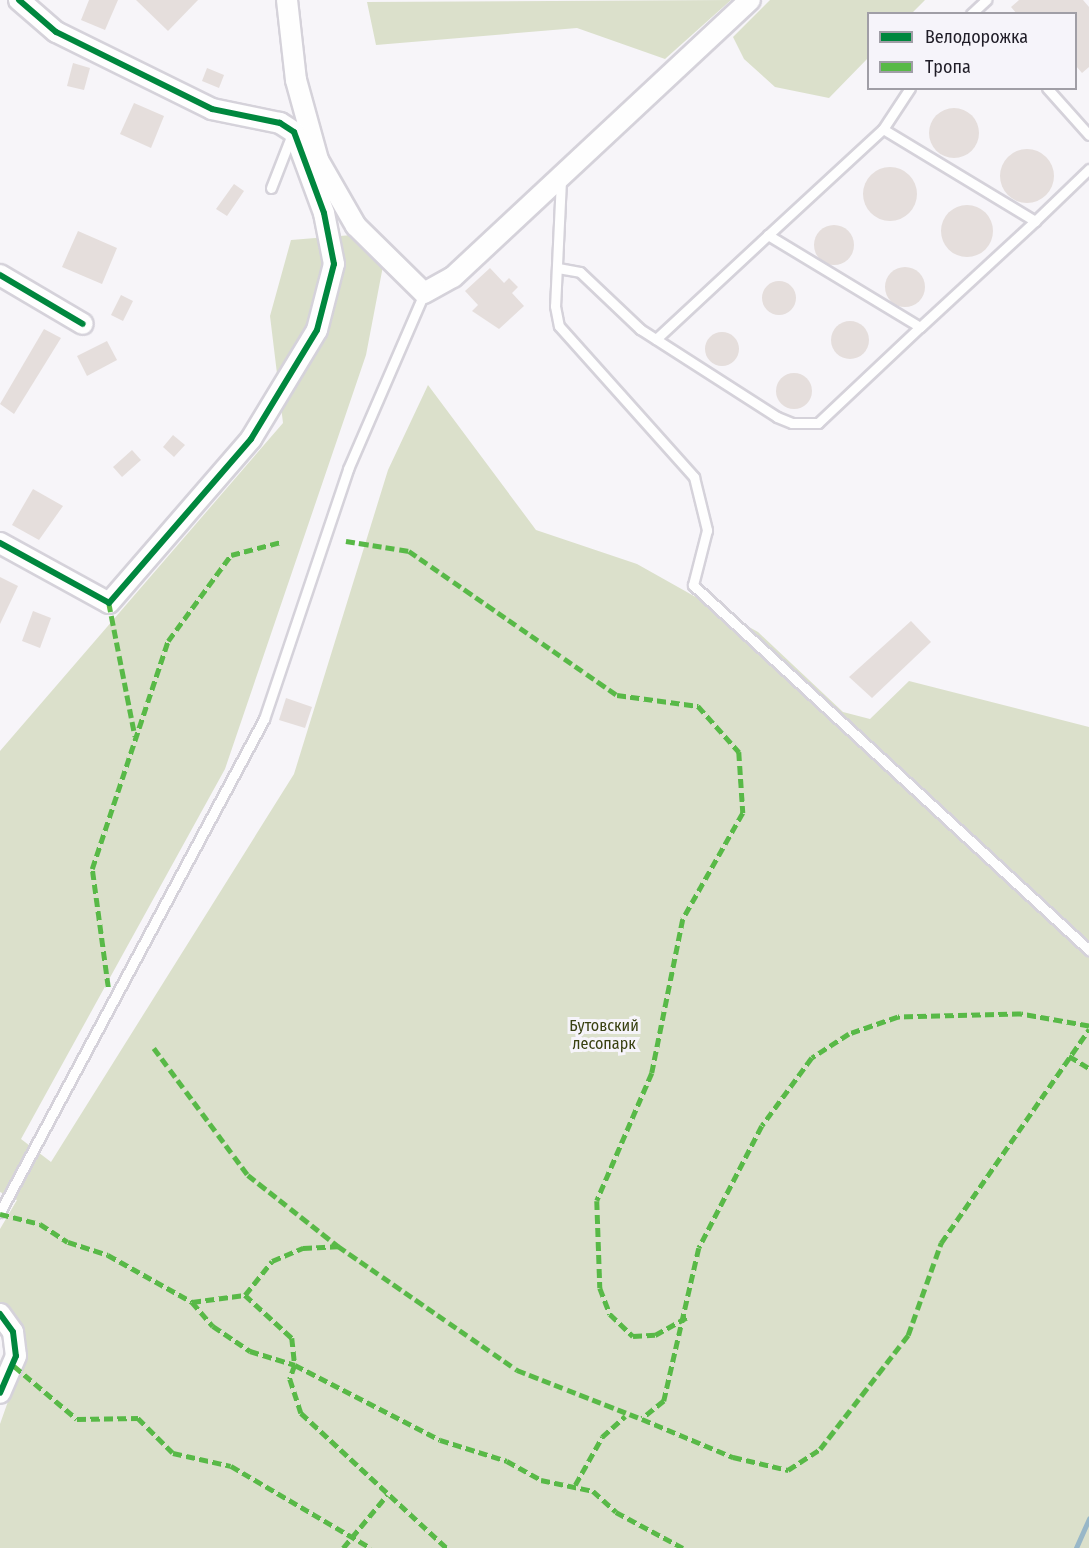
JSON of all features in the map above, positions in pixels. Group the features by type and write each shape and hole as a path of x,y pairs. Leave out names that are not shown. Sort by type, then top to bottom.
{"street":[{"path":"0,543 109,603 251,439 326,311 333,249 294,132 280,123 212,109 56,32 19,0"},
{"path":"287,0 296,80 323,171 356,226 424,293 453,277 750,0"},
{"path":"0,275 82,324"},
{"path":"0,1314 13,1332 16,1356 0,1393"}],"lane":[{"path":"976,12 986,0"},
{"path":"656,339 883,129 909,90"},
{"path":"1049,90 1089,135"},
{"path":"883,129 1035,221"},
{"path":"271,188 294,132"},
{"path":"558,268 592,280 656,339 777,417 807,424 818,423 1089,169"},
{"path":"561,177 559,326 674,452 703,493 707,530 693,585 1089,951"},
{"path":"768,235 920,327"},
{"path":"0,1212 264,719 348,470 424,293"}],"green space":[{"path":"731,0 665,59 577,28 376,45 367,2"},
{"path":"770,0 925,0 913,12 867,12 867,59 829,98 775,87 744,59 733,37"},
{"name":"Бутовский лесопарк","path":"352,235 383,266 366,355 225,769 21,1139 51,1162 294,774 388,470 428,385 536,530 637,564 758,632 843,712 870,719 909,681 1089,727 1089,1548 0,1548 0,1424 23,1359 0,1312 0,1229 17,1200 0,1192 0,751 283,423 270,316 291,240"}],"building":[{"path":"89,0 118,0 105,30 81,20"},
{"path":"136,0 198,0 168,31"},
{"path":"1019,0 1083,0 1089,7 1089,67 1082,73 1077,67 1077,12 1015,12 1011,7"},
{"path":"73,63 90,68 84,90 67,86"},
{"path":"207,68 224,75 219,88 202,81"},
{"path":"134,103 164,116 151,148 120,134"},
{"path":"949,108 959,108 972,115 979,128 979,138 972,151 959,158 949,158 940,154 933,147 929,138 929,128 933,119 940,112"},
{"path":"1027,149 1037,151 1046,157 1052,166 1054,176 1052,186 1046,195 1037,201 1027,203 1017,201 1008,195 1002,186 1000,176 1002,166 1008,157 1017,151"},
{"path":"885,167 895,167 905,171 913,179 917,194 913,209 905,217 895,221 885,221 875,217 867,209 863,199 863,189 867,179 875,171"},
{"path":"234,184 244,191 227,216 216,209"},
{"path":"962,205 972,205 986,212 993,231 986,250 972,257 962,257 952,253 945,246 941,236 941,226 945,216 952,209"},
{"path":"834,225 848,231 854,245 848,259 834,265 820,259 814,245 820,231"},
{"path":"78,231 117,248 102,284 62,267"},
{"path":"905,267 919,273 925,287 919,301 905,307 891,301 885,287 891,273"},
{"path":"490,268 504,283 509,278 518,287 512,293 524,306 499,329 472,311 478,305 465,291"},
{"path":"779,281 791,286 796,298 791,310 779,315 767,310 762,298 767,286"},
{"path":"121,295 133,301 123,321 111,315"},
{"path":"850,321 864,326 869,340 864,354 850,359 836,354 831,340 836,326"},
{"path":"44,329 61,338 14,414 0,404"},
{"path":"722,332 734,337 739,349 734,361 722,366 710,361 705,349 710,337"},
{"path":"107,341 117,360 87,376 77,356"},
{"path":"794,373 807,378 812,391 807,404 794,409 781,404 776,391 781,378"},
{"path":"173,435 185,445 174,457 163,447"},
{"path":"132,450 141,460 122,477 113,467"},
{"path":"33,489 63,506 39,540 12,525"},
{"path":"0,577 18,586 0,624"},
{"path":"33,611 51,618 40,648 22,641"},
{"path":"911,621 931,642 872,698 849,677"},
{"path":"286,698 312,707 305,728 279,720"}],"waterway":[{"path":"1076,1548 1089,1519"}],"marked path":[{"path":"346,541 409,551 617,695 698,706 739,752 743,813 683,919 652,1073 597,1201 600,1288 610,1314 633,1336 655,1335 687,1317"},
{"path":"108,987 92,869 168,641 231,555 281,542"},
{"path":"109,603 135,736"},
{"path":"1089,1026 1021,1014 898,1017 849,1034 812,1058 762,1126 699,1248 664,1401 642,1419 733,1457 788,1470 820,1449 908,1335 941,1243 1089,1029"},
{"path":"154,1048 248,1175 338,1246 517,1370 642,1419"},
{"path":"1069,1056 1089,1068"},
{"path":"0,1214 40,1224 68,1242 108,1255 192,1302 213,1326 250,1351 295,1365 440,1440 507,1461 541,1480 593,1491 616,1512 683,1548"},
{"path":"192,1302 245,1295 272,1261 303,1248 338,1246"},
{"path":"245,1295 292,1338 295,1365 290,1379 301,1413 447,1548"},
{"path":"14,1366 77,1419 138,1418 173,1453 231,1466 371,1548"},
{"path":"575,1485 602,1437 625,1416"},
{"path":"343,1548 387,1495"}],"cycle path":[{"path":"0,543 109,603 251,439 317,330 334,264 324,213 294,132 280,123 212,109 56,32 19,0"},
{"path":"0,275 83,324"},
{"path":"0,1314 13,1332 16,1356 0,1393"}]}
